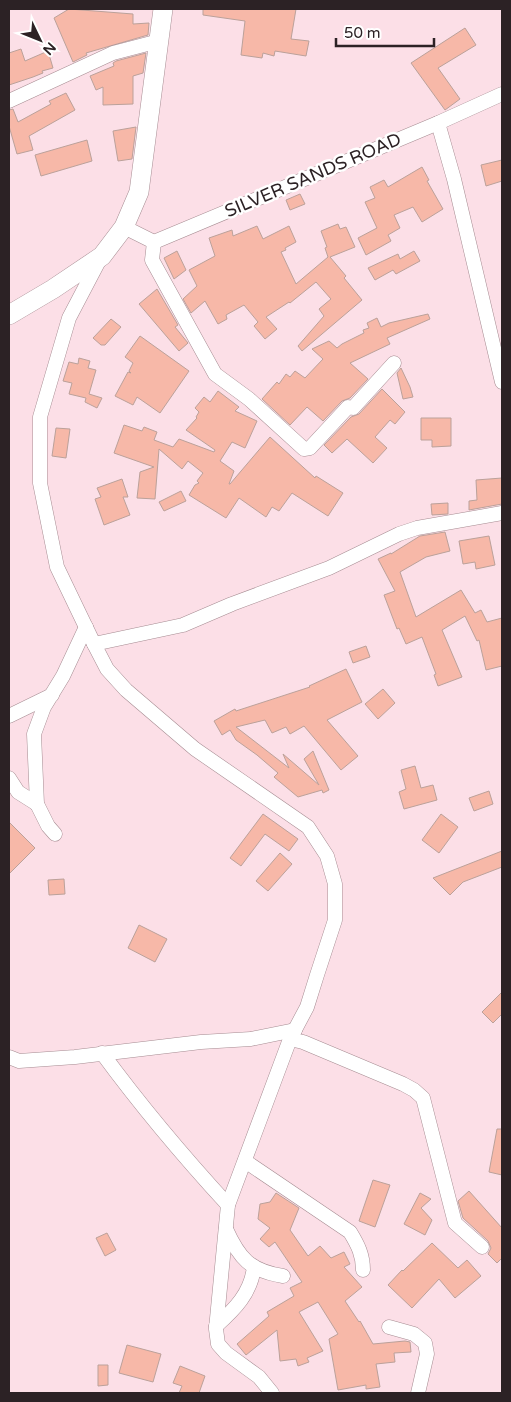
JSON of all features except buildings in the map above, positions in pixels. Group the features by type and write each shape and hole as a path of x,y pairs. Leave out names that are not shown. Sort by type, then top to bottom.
{"street":[{"path":"164,9 139,192 124,226 102,256 69,318 40,417 40,484 57,567 108,669 126,690 195,749 308,828 328,856 335,884 335,920 306,1007 292,1034 228,1205 225,1227 216,1326 218,1344 226,1353 259,1377 272,1393"},
{"path":"9,101 113,52 159,41"},
{"name":"SILVER SANDS ROAD","path":"154,242 438,123 502,94"},
{"path":"438,123 454,179 502,376"},
{"path":"124,226 154,242 152,260 216,374 249,399 304,449 310,448 348,407 353,408 394,363"},
{"path":"9,315 53,289 102,256"},
{"path":"94,644 183,624 329,568 399,534 417,528 502,513"},
{"path":"55,834 48,826 37,804 34,734 44,707 86,627"},
{"path":"9,716 52,694"},
{"path":"9,778 18,792 37,804"},
{"path":"9,1057 19,1061 75,1057 201,1042 292,1034 303,1042 404,1084 423,1098 455,1223 482,1247"},
{"path":"102,1053 130,1092 228,1205"},
{"path":"245,1160 350,1232 360,1248 363,1270"},
{"path":"225,1227 235,1249 242,1257 254,1267 271,1274 283,1276"},
{"path":"216,1326 241,1301 250,1284 254,1267"},
{"path":"389,1327 414,1334 425,1343 426,1354 418,1393"}]}
